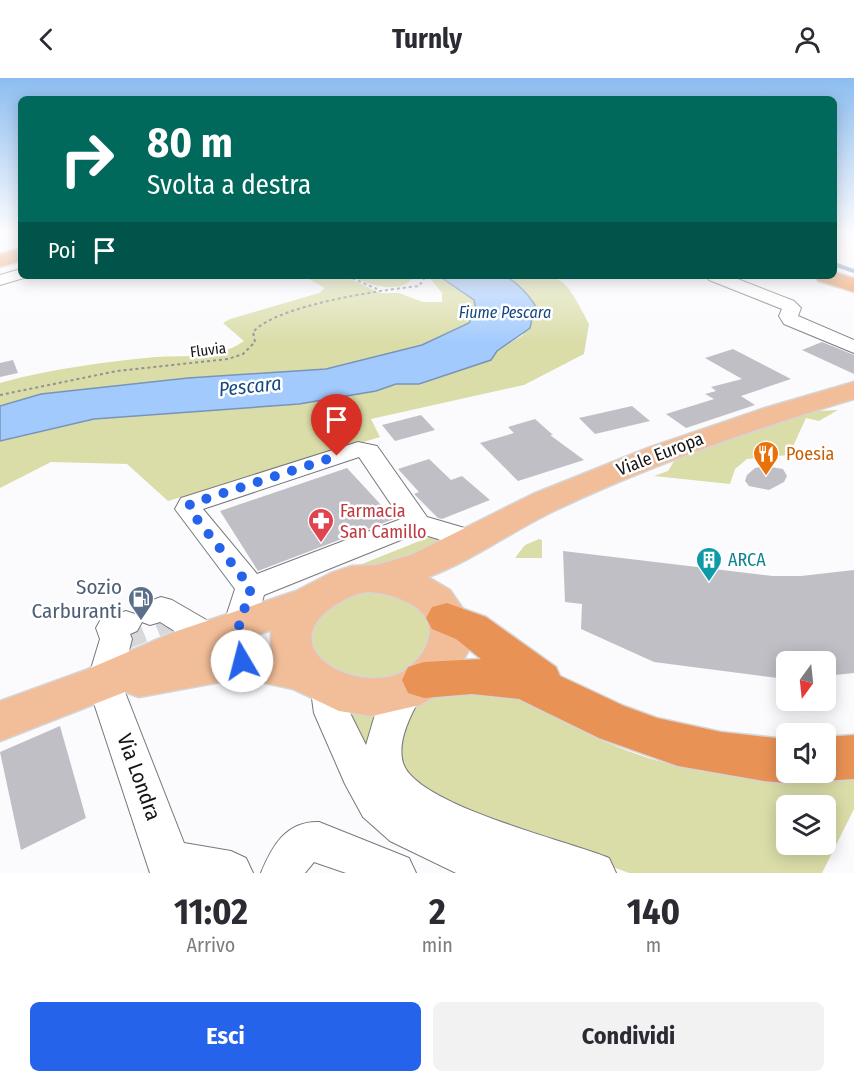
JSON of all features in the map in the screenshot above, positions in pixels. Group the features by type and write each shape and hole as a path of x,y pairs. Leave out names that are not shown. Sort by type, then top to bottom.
{"highway":[{"path":"837,273 854,279"},
{"path":"835,279 854,285"},
{"path":"445,614 471,628 498,651 533,673 549,690"},
{"path":"415,685 466,675 508,678 549,690 616,724 668,741 732,756 776,759"},
{"path":"836,758 854,757"}],"main road":[{"name":"Viale Europa","path":"378,578 404,573 436,561 537,506 620,470 725,429 852,391"},
{"name":"Viale Europa","path":"445,614 454,568 475,541"},
{"path":"2,713 104,682 153,677 236,627 308,603 340,584 378,578 401,581 422,590 445,614 450,639 442,661 415,685 376,697 360,697 317,683 279,667 236,627"},
{"path":"308,603 297,617 291,642 294,659 317,683"}],"street":[{"path":"0,280 18,275"},
{"path":"723,279 788,305 792,308 789,316 791,320 854,347"},
{"path":"236,627 189,509 190,504 358,449 368,451 417,523 475,541"},
{"path":"104,682 116,639 112,628 161,608 236,627 417,523"},
{"name":"Via Londra","path":"104,682 171,867"},
{"path":"317,683 364,782 378,805 396,821 425,838 512,873"},
{"path":"415,685 397,706 382,750 386,771 393,787 410,801 451,822 594,873"},
{"path":"283,873 288,857 304,845 318,842 394,873"},
{"path":"171,867 231,873"}],"path":[{"path":"354,279 378,290"},
{"name":"Fluvia","path":"0,395 117,372 228,359 250,348 255,342 253,332 261,323 294,311 378,290 419,286 424,279"}],"green space":[{"path":"308,279 350,279 380,293 399,293 423,302 442,302 442,293 430,279 443,279 474,300 476,310 469,323 422,345 326,369 188,378 41,394 0,406 0,383 19,378 116,361 213,354 223,351 244,341 223,323 319,293 325,288"},
{"path":"358,279 412,279 408,283 392,287"},
{"path":"510,279 558,280 572,294 589,324 584,354 524,385 371,419 380,437 168,501 127,464 51,462 0,488 0,441 94,419 299,404 376,391 396,384 419,384 491,360 497,351 523,335 535,305 521,286"},
{"path":"838,410 819,421 806,418 789,455 747,459 735,469 730,484 654,476 668,471 674,461 740,435 817,411"},
{"path":"432,536 453,542 393,565 357,566"},
{"path":"539,539 542,540 542,558 515,558 525,545"},
{"path":"352,591 402,593 433,623 429,653 399,678 356,683 313,658 308,628 313,618"},
{"path":"501,687 564,722 612,745 682,767 740,777 776,779 776,783 836,783 836,778 854,777 854,809 836,845 836,795 776,795 776,855 831,855 822,873 629,873 429,798 394,766 409,712 427,698 465,690"},
{"path":"387,709 373,764 346,710"}],"water":[{"name":"Fiume Pescara","path":"443,279 510,279 522,288 535,305 530,328 497,351 491,360 419,384 396,384 376,391 299,404 94,419 0,441 0,406 41,394 188,378 326,369 422,345 469,323 476,310 474,300"}],"building":[{"path":"822,342 854,355 854,374 802,350"},
{"path":"733,349 791,379 741,396 755,405 686,428 666,414 714,399 705,394 716,391 711,387 742,379 705,358"},
{"path":"13,360 18,373 0,377 0,363"},
{"path":"632,406 650,421 595,434 579,418"},
{"path":"421,415 435,430 395,441 382,425"},
{"path":"535,419 553,435 550,435 584,460 518,481 480,443 514,433 508,427"},
{"path":"429,459 451,480 462,476 490,500 442,519 438,518 414,494 419,492 398,469"},
{"path":"765,466 783,469 787,476 784,482 769,490 749,486 745,481 747,475 755,468"},
{"path":"347,468 394,519 258,571 220,511"},
{"path":"563,551 773,576 801,576 854,570 854,673 836,675 836,651 776,651 776,678 654,662 581,629 582,604 565,602"},
{"path":"60,726 86,818 21,850 0,752"}],"waterway":[{"path":"849,269 854,271"}],"tunnel":[{"path":"116,639 175,615"}],"place":[{"name":"Poesia","path":"766,477"},
{"name":"Farmacia San Camillo","path":"321,544"},
{"name":"ARCA","path":"709,583"},
{"name":"Sozio Carburanti","path":"141,622"}],"route":[{"path":"242,661 238,629 251,588 189,509 190,504 337,456"}],"water label":[{"name":"Pescara","path":"250,386"}]}
